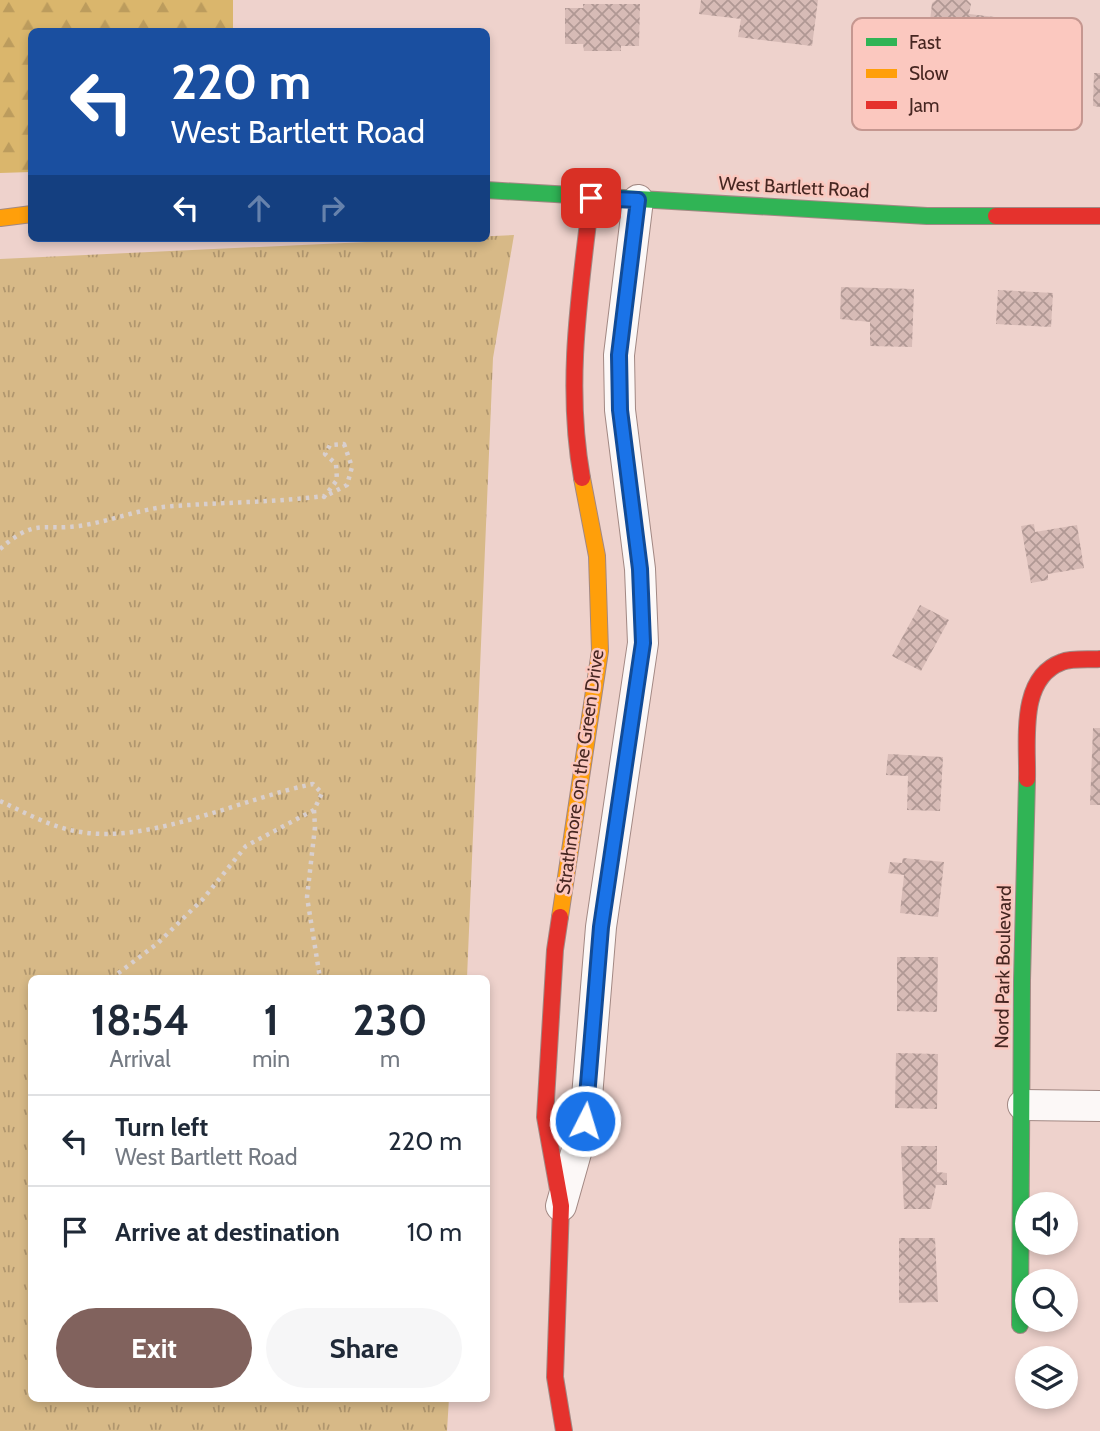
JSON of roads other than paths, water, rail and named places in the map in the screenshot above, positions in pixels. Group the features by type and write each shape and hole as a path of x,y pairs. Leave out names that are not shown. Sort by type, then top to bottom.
{"street":[{"name":"West Bartlett Road","path":"490,190 928,216 1100,216"},
{"name":"Strathmore on the Green Drive","path":"564,1431 555,1377 561,1206 545,1117 555,950 600,651 597,555 575,432 574,348 591,198"},
{"name":"Strathmore on the Green Drive","path":"561,1206 585,1121 601,927 643,643 640,569 620,410 619,355 638,200"},
{"path":"0,218 28,214"},
{"path":"574,348 619,355"},
{"name":"Nord Park Boulevard","path":"1021,1269 1022,980 1030,707 1040,676 1063,661 1100,659"},
{"path":"547,1072 590,1076"},
{"path":"1023,1105 1100,1106"}]}
